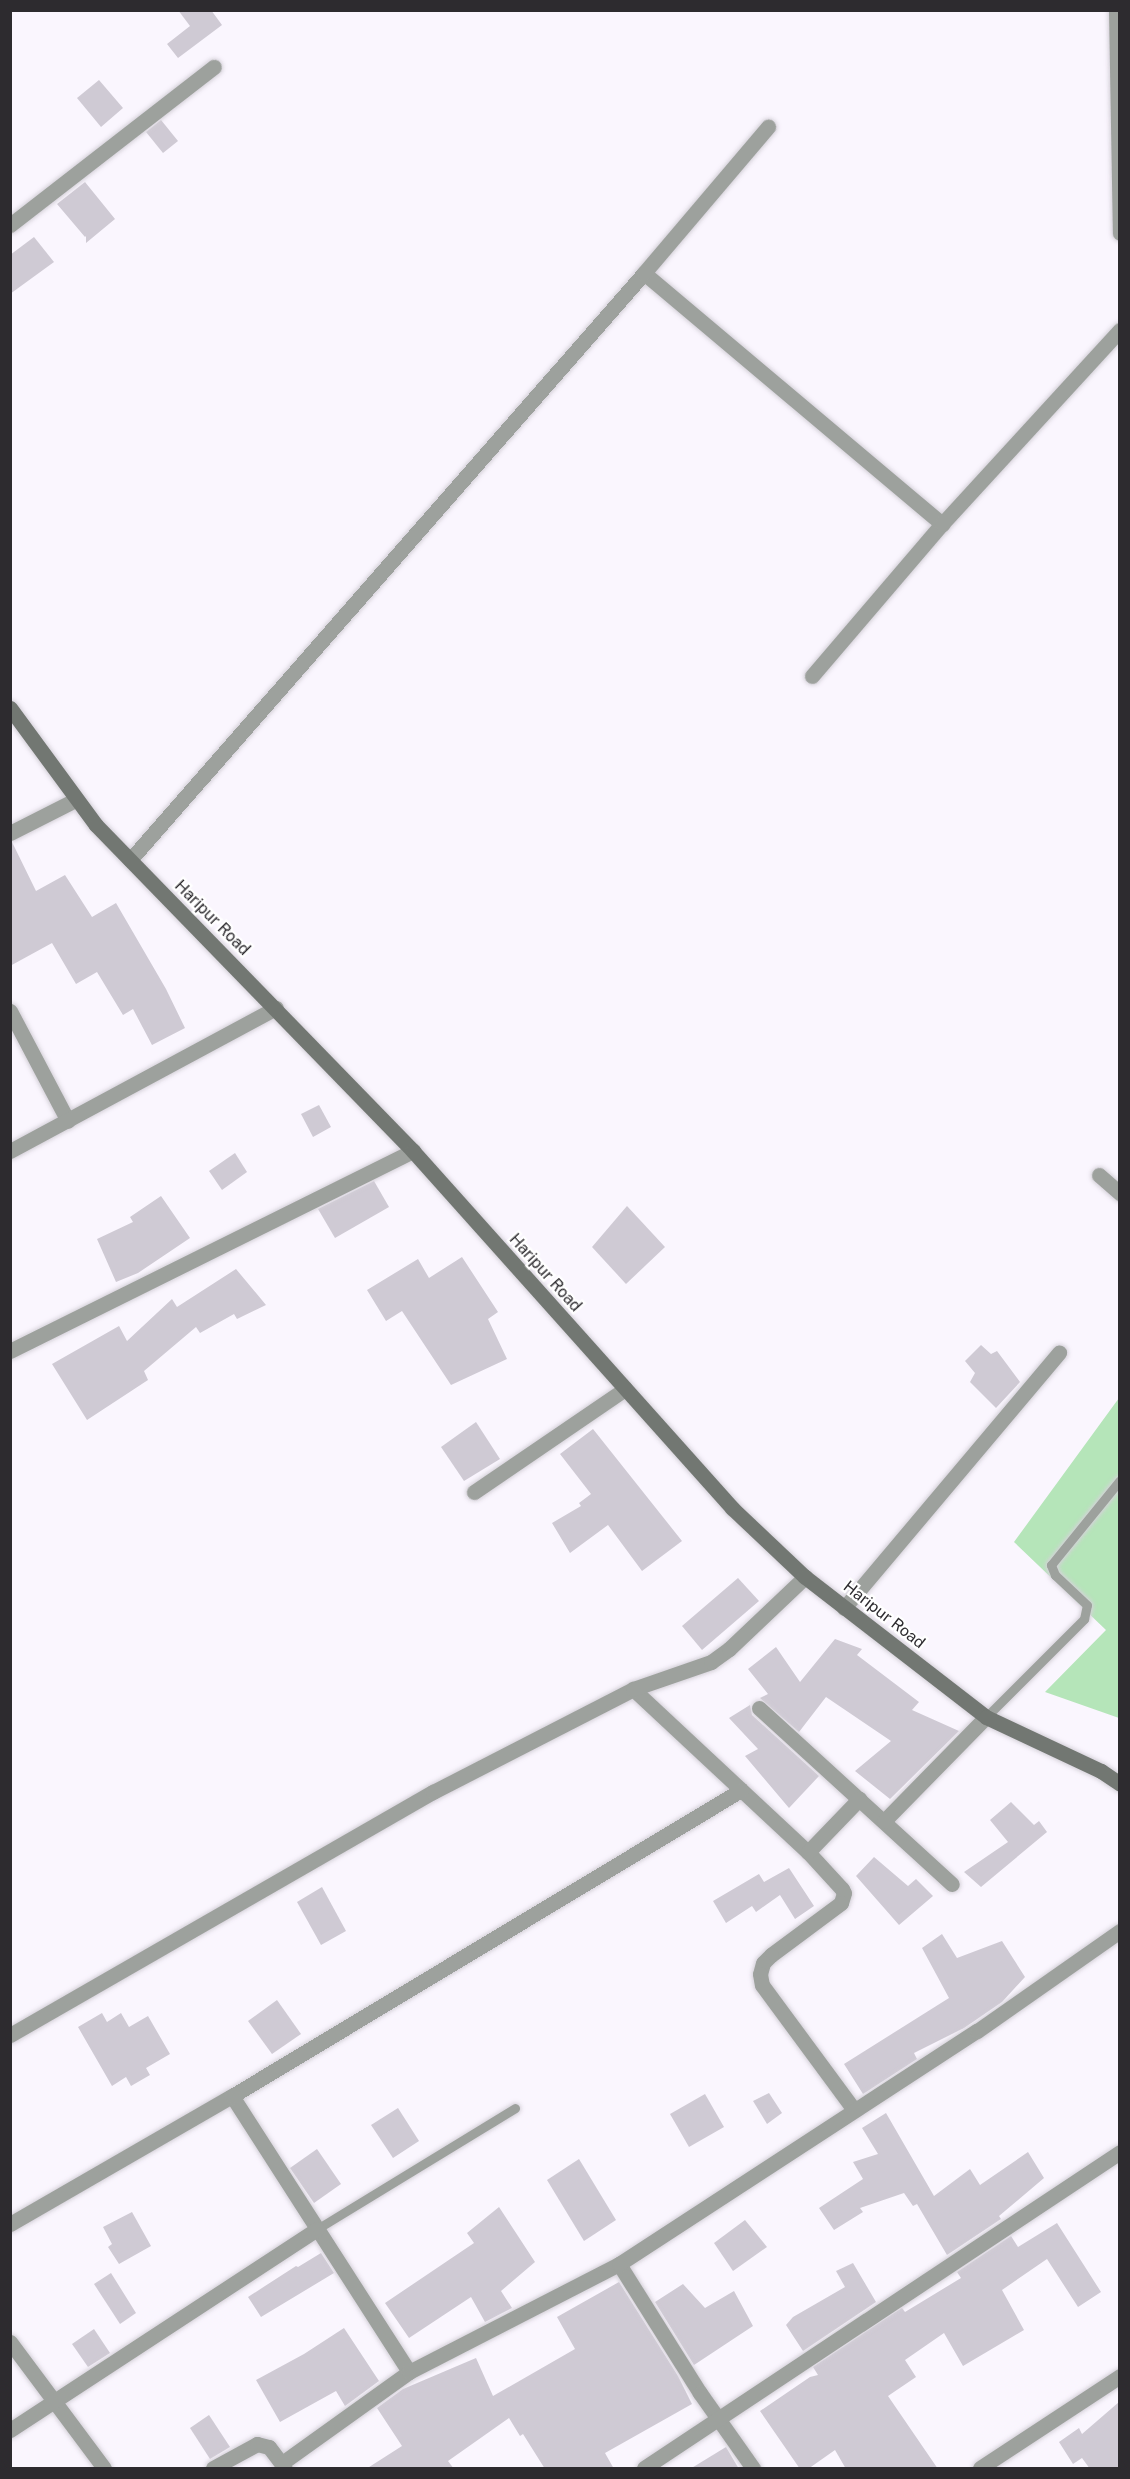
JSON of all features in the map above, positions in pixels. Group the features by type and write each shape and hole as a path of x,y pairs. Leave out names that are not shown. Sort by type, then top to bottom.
{"street":[{"path":"1116,10 1119,233"},
{"path":"10,225 214,67"},
{"path":"130,860 644,273 768,127"},
{"path":"644,273 942,524"},
{"path":"812,676 942,524 1119,330"},
{"name":"Haripur Road","path":"10,708 75,800 130,860 413,1151 732,1508 805,1577 986,1717 1101,1771 1119,1784"},
{"path":"10,833 75,800"},
{"path":"10,1151 276,1008"},
{"path":"10,1011 68,1121"},
{"path":"10,1351 413,1151"},
{"path":"1099,1175 1119,1193"},
{"path":"844,1608 1059,1353"},
{"path":"474,1492 625,1389"},
{"path":"10,2035 433,1792 633,1689 711,1662 729,1649 805,1577"},
{"path":"633,1689 808,1852 842,1889 841,1903 771,1955 763,1963 760,1974 762,1985 854,2110"},
{"path":"759,1708 951,1884"},
{"path":"884,1821 986,1717"},
{"path":"10,2224 232,2096 741,1790"},
{"path":"808,1852 859,1799"},
{"path":"213,2469 256,2444 269,2447 283,2466 409,2372 619,2264 977,2031 1119,1930"},
{"path":"232,2096 409,2372"},
{"path":"644,2469 1119,2152"},
{"path":"10,2430 317,2229"},
{"path":"619,2264 700,2393 719,2417 753,2469"},
{"path":"10,2342 104,2469"},
{"path":"980,2469 1119,2376"}],"lane":[{"path":"986,1717 1084,1618 1087,1605 1055,1575 1051,1565 1119,1480"},
{"path":"317,2229 515,2108"}],"green space":[{"path":"1119,1398 1119,1718 1045,1692 1106,1630 1014,1542"}],"building":[{"path":"178,10 211,10 222,25 178,58 167,44 190,26"},
{"path":"99,80 123,108 101,127 77,98"},
{"path":"161,120 178,141 163,153 146,132"},
{"path":"85,182 115,219 86,243 86,236 57,204"},
{"path":"34,237 54,262 10,294 10,255"},
{"path":"12,842 36,891 65,875 92,917 116,903 166,989 185,1028 152,1045 133,1009 123,1015 97,972 76,984 52,943 10,966"},
{"path":"319,1105 331,1127 313,1137 301,1114"},
{"path":"235,1153 247,1172 222,1190 209,1171"},
{"path":"374,1181 389,1207 335,1238 318,1209"},
{"path":"161,1196 190,1238 138,1273 116,1282 97,1239 133,1222 130,1217"},
{"path":"627,1206 665,1247 626,1284 592,1247"},
{"path":"462,1257 498,1312 488,1319 507,1359 451,1385 402,1311 386,1321 367,1290 418,1259 429,1278"},
{"path":"236,1269 266,1305 237,1319 234,1314 200,1333 196,1327 144,1371 148,1380 87,1420 52,1364 119,1326 127,1341 172,1299 177,1307"},
{"path":"981,1345 991,1354 997,1351 1020,1382 996,1408 970,1382 975,1373 965,1361"},
{"path":"476,1422 500,1459 464,1481 441,1447"},
{"path":"593,1429 682,1541 642,1571 608,1525 570,1553 552,1523 581,1506 579,1503 591,1494 560,1454"},
{"path":"738,1578 759,1601 702,1650 682,1626"},
{"path":"835,1639 862,1649 857,1655 919,1702 912,1710 959,1731 890,1799 855,1771 891,1741 826,1697 799,1732 760,1698 768,1694 748,1669 776,1647 800,1682"},
{"path":"750,1705 752,1715 819,1776 789,1808 745,1756 758,1749 729,1718"},
{"path":"1011,1802 1034,1825 1039,1821 1047,1832 981,1887 964,1872 1008,1842 990,1820"},
{"path":"874,1857 908,1886 916,1879 933,1896 899,1925 856,1876"},
{"path":"789,1868 814,1906 795,1919 780,1895 756,1912 752,1906 726,1923 713,1901 759,1874 764,1882"},
{"path":"322,1887 346,1931 321,1945 297,1902"},
{"path":"942,1934 957,1958 1002,1941 1025,1977 1002,2002 964,2028 914,2053 917,2059 863,2094 844,2064 949,1998 922,1948"},
{"path":"277,2000 301,2034 272,2054 248,2021"},
{"path":"102,2013 107,2022 121,2013 129,2027 148,2016 170,2054 146,2068 150,2075 131,2086 126,2077 112,2086 78,2027"},
{"path":"769,2093 782,2113 767,2124 753,2101"},
{"path":"705,2094 724,2127 689,2147 670,2114"},
{"path":"398,2108 419,2141 393,2158 371,2125"},
{"path":"886,2113 934,2196 970,2169 980,2185 1028,2152 1044,2178 999,2216 1001,2219 947,2255 917,2204 913,2206 904,2193 860,2208 863,2212 834,2230 819,2208 863,2179 853,2162 878,2154 862,2128"},
{"path":"317,2149 341,2184 314,2203 290,2168"},
{"path":"579,2159 616,2220 584,2241 547,2180"},
{"path":"499,2207 535,2262 501,2291 512,2308 485,2322 471,2297 409,2338 385,2303 474,2243 467,2233"},
{"path":"132,2212 151,2246 119,2264 108,2247 112,2244 103,2227"},
{"path":"745,2220 767,2247 733,2271 714,2243"},
{"path":"1057,2223 1101,2292 1078,2307 1047,2259 1002,2290 1024,2330 963,2366 944,2333 905,2360 916,2377 888,2396 938,2469 846,2469 835,2450 808,2469 800,2469 760,2411 810,2377 818,2375 813,2367 888,2317 902,2308 905,2312 961,2278 957,2272 1011,2236 1018,2247"},
{"path":"321,2253 334,2273 261,2317 248,2297"},
{"path":"853,2263 876,2302 803,2351 786,2325 793,2317 845,2287 836,2271"},
{"path":"111,2273 136,2313 120,2324 94,2284"},
{"path":"619,2282 678,2376 692,2404 605,2453 614,2469 545,2469 523,2434 520,2436 509,2418 448,2461 454,2469 366,2469 402,2446 377,2408 403,2389 476,2358 493,2396 575,2349 557,2317"},
{"path":"683,2284 705,2308 734,2291 753,2326 694,2365 655,2302"},
{"path":"344,2328 379,2381 345,2406 336,2391 280,2422 256,2380 304,2354"},
{"path":"94,2329 110,2353 88,2367 72,2344"},
{"path":"1119,2402 1119,2469 1090,2469 1082,2458 1073,2464 1059,2442 1079,2428 1082,2434"},
{"path":"209,2415 230,2447 210,2459 190,2428"},
{"path":"726,2447 739,2469 690,2469"}]}
